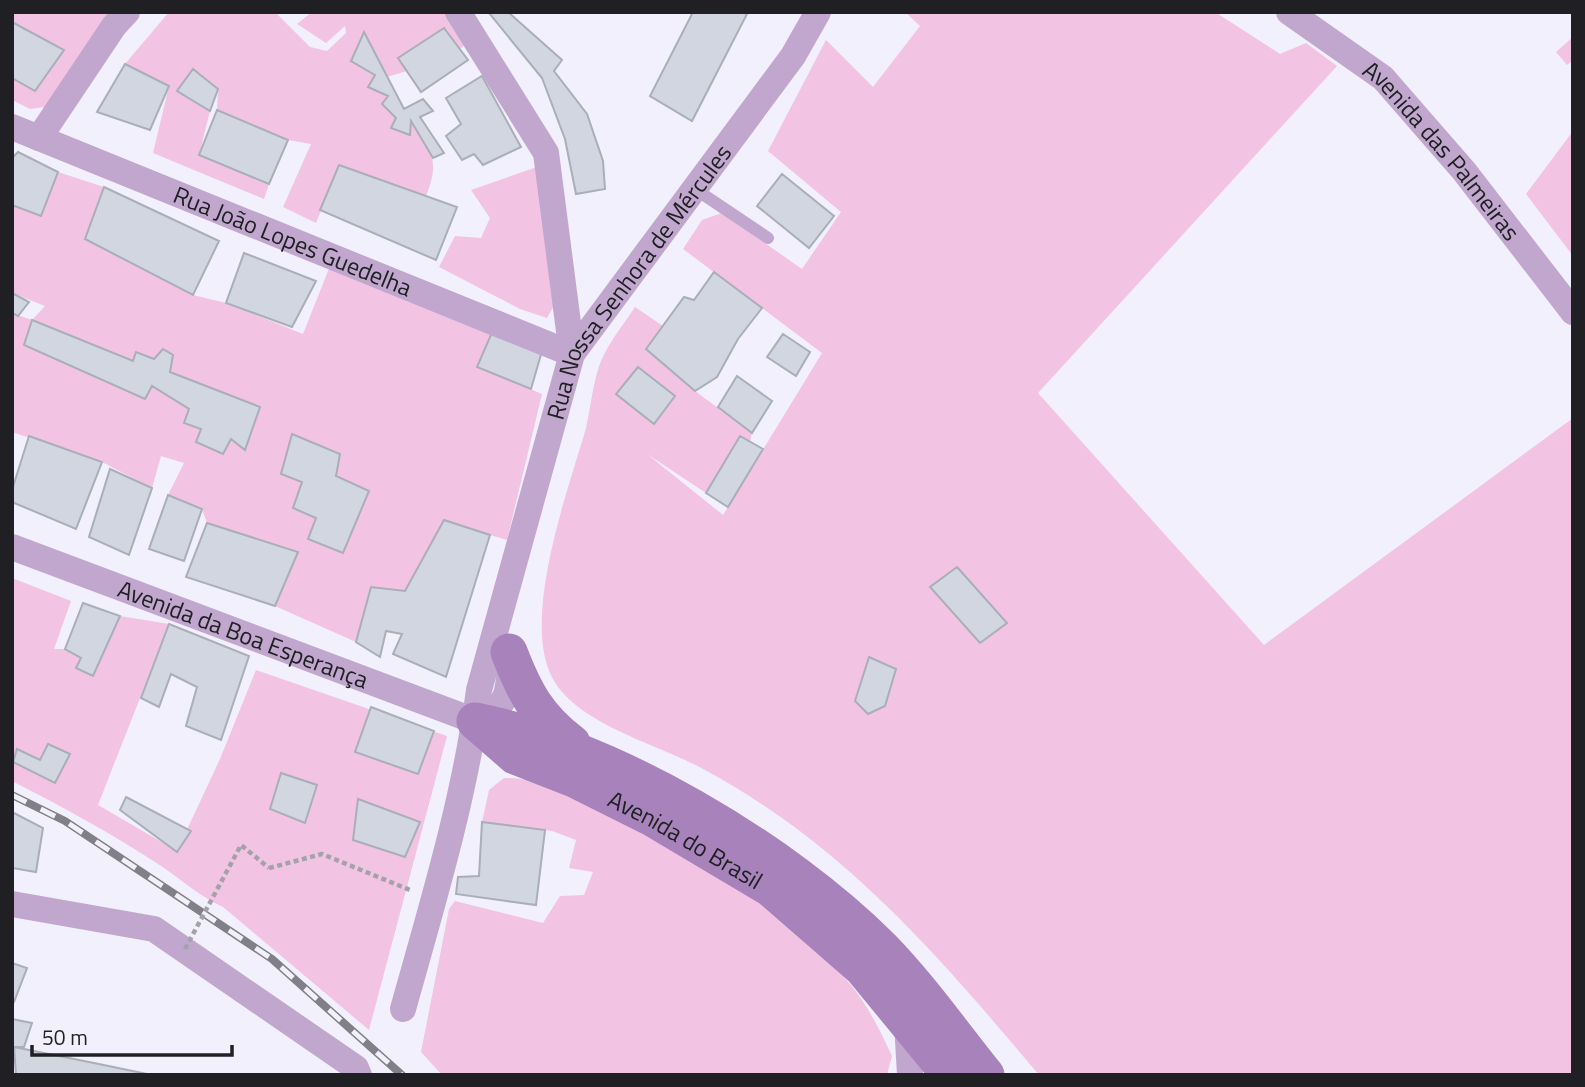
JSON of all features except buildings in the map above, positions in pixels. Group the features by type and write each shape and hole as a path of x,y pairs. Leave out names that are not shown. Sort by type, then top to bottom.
{"main road":[{"name":"Avenida do Brasil","path":"509,652 526,696 555,730 586,754"},
{"name":"Avenida do Brasil","path":"475,721 523,730 586,754 667,794 787,865 882,949 986,1075"},
{"name":"Avenida do Brasil","path":"475,721 515,756 574,779 654,819 770,888 862,968 950,1075"}],"street":[{"path":"39,138 114,26 127,12"},
{"path":"458,12 546,153 572,354"},
{"name":"Rua Nossa Senhora de Mércules","path":"403,1009 434,899 475,721 479,690 572,354 793,56 818,12"},
{"name":"Avenida das Palmeiras","path":"1289,12 1383,78 1464,171 1573,312"},
{"name":"Rua João Lopes Guedelha","path":"12,127 572,354"},
{"name":"Avenida da Boa Esperança","path":"12,547 475,721"},
{"name":"Rua Nossa Senhora de Mércules","path":"475,721 497,711 507,694 511,577"},
{"path":"12,904 153,929 186,949 356,1068 359,1075"},
{"path":"907,1022 910,1075"}],"lane":[{"path":"695,189 768,238"}],"path":[{"path":"186,949 241,845 269,868 322,854 434,899"}],"shaded area":[{"path":"12,12 120,12 52,106 30,109 12,100"},
{"path":"169,12 275,12 310,47 327,51 346,33 345,26 326,43 297,24 312,12 451,12 469,41 460,49 444,28 399,57 407,71 387,77 352,61 375,75 369,87 388,96 382,104 396,118 391,128 410,135 411,121 428,149 432,157 433,173 426,196 339,165 316,223 283,207 311,144 288,140 217,110 218,89 193,69 177,91 210,111 199,155 269,184 264,199 153,153 169,86 125,64"},
{"path":"905,12 1215,12 1280,54 1306,43 1337,66 1038,393 1264,645 1573,418 1573,1075 1039,1075 926,946 846,868 755,800 705,770 622,732 581,709 565,695 553,679 544,654 544,590 550,555 586,428 596,377 608,347 635,307 663,326 647,348 695,391 752,433 750,442 739,437 706,493 647,454 723,515 822,353 683,249 702,220 722,213 802,269 841,212 768,151 826,40 873,87 920,26","holes":["617,394 675,396 654,425"]},
{"path":"1573,37 1573,60 1567,65 1556,52"},
{"path":"1573,131 1573,256 1526,194"},
{"path":"537,167 555,304 547,318 520,309 439,267 455,236 481,238 490,218 471,190"},
{"path":"58,172 104,187 85,239 193,295 226,303 303,334 330,266 493,330 478,367 542,394 507,540 443,521 405,591 371,587 356,642 275,606 298,552 207,523 202,509 168,495 184,463 161,456 152,488 102,462 12,432 12,313 32,320 45,306 12,293 12,205 41,216","holes":["32,320 133,361 136,352 154,359 163,349 173,355 170,372 259,407 246,449 231,439 223,454 196,442 201,429 184,423 189,409 152,386 145,398","292,434 336,476 316,518 293,507 302,482 281,474"]},
{"path":"12,578 71,601 54,649 65,649 81,658 76,668 93,675 120,616 169,624 98,805 177,851 220,759 256,670 447,736 369,1030 223,907 120,840 12,781","holes":["48,744 69,754 55,783 13,762 18,749 40,760"]},
{"path":"504,778 543,783 589,798 638,822 736,883 780,917 818,950 860,997 892,1056 887,1075 442,1075 421,1052 449,909 455,901 543,923 560,896 584,895 593,872 569,868 576,840 552,831 482,822 489,790"}],"railway":[{"path":"12,795 65,821 272,959 402,1075"}]}
